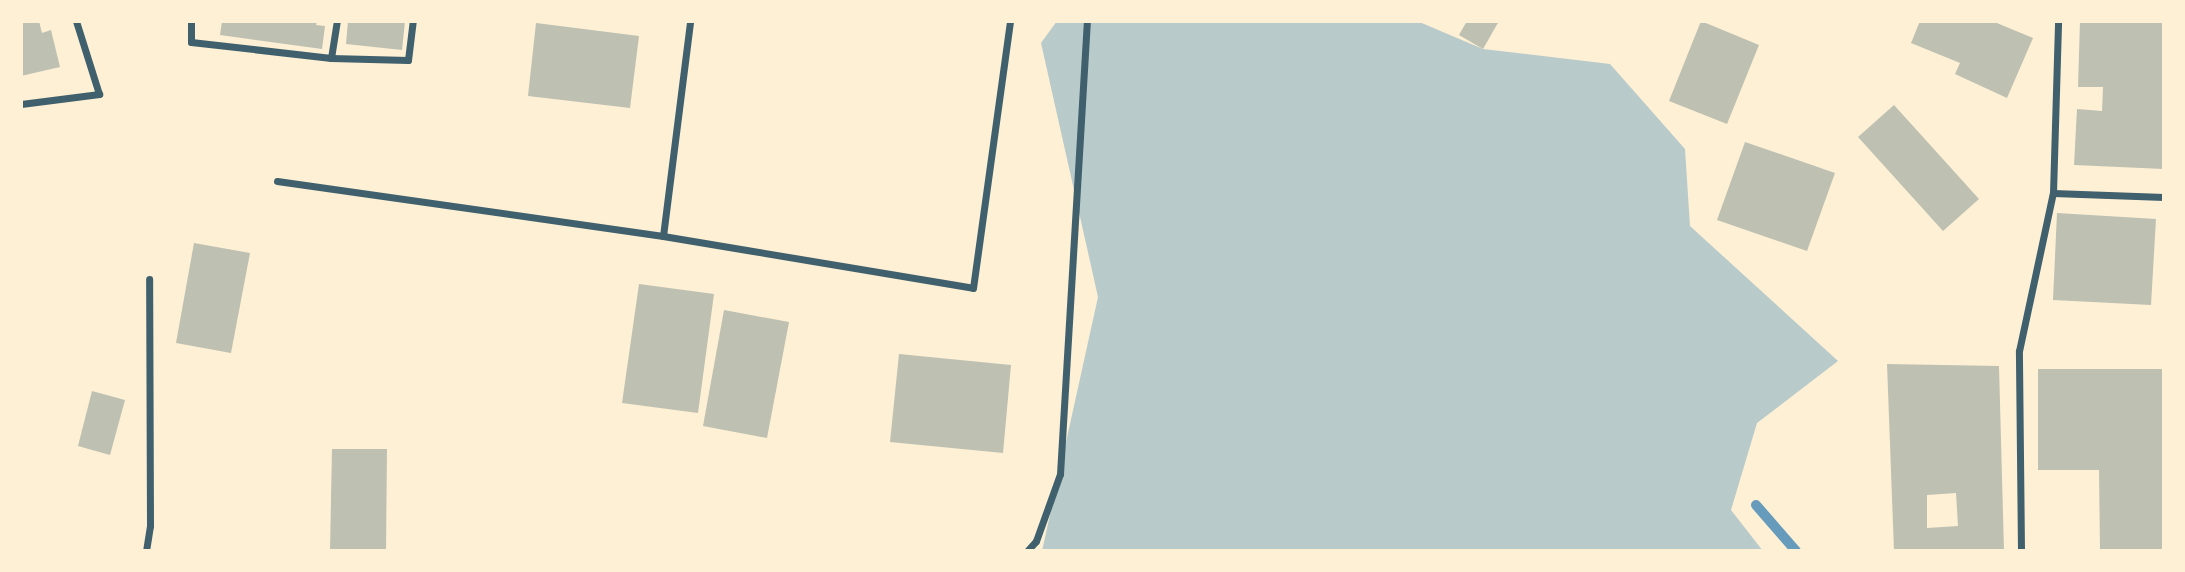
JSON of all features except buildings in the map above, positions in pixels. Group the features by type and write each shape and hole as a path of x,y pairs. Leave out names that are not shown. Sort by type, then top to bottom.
{"street":[{"path":"21,104 99,94 76,21"},
{"path":"191,21 191,42 331,58 408,60 413,21"},
{"path":"331,58 337,21"},
{"path":"663,236 690,21"},
{"path":"276,181 663,236 974,288 1010,21"},
{"path":"1027,551 1036,541 1060,474 1087,21"},
{"path":"2021,551 2019,351 2053,192 2058,21"},
{"path":"2053,192 2164,197"},
{"path":"146,551 150,526 149,279"}],"shaded area":[{"path":"1057,21 1417,21 1483,49 1610,64 1685,149 1690,226 1838,361 1757,423 1731,510 1763,551 1042,551 1098,297 1041,43"}],"waterway":[{"path":"1756,505 1796,551"}]}
